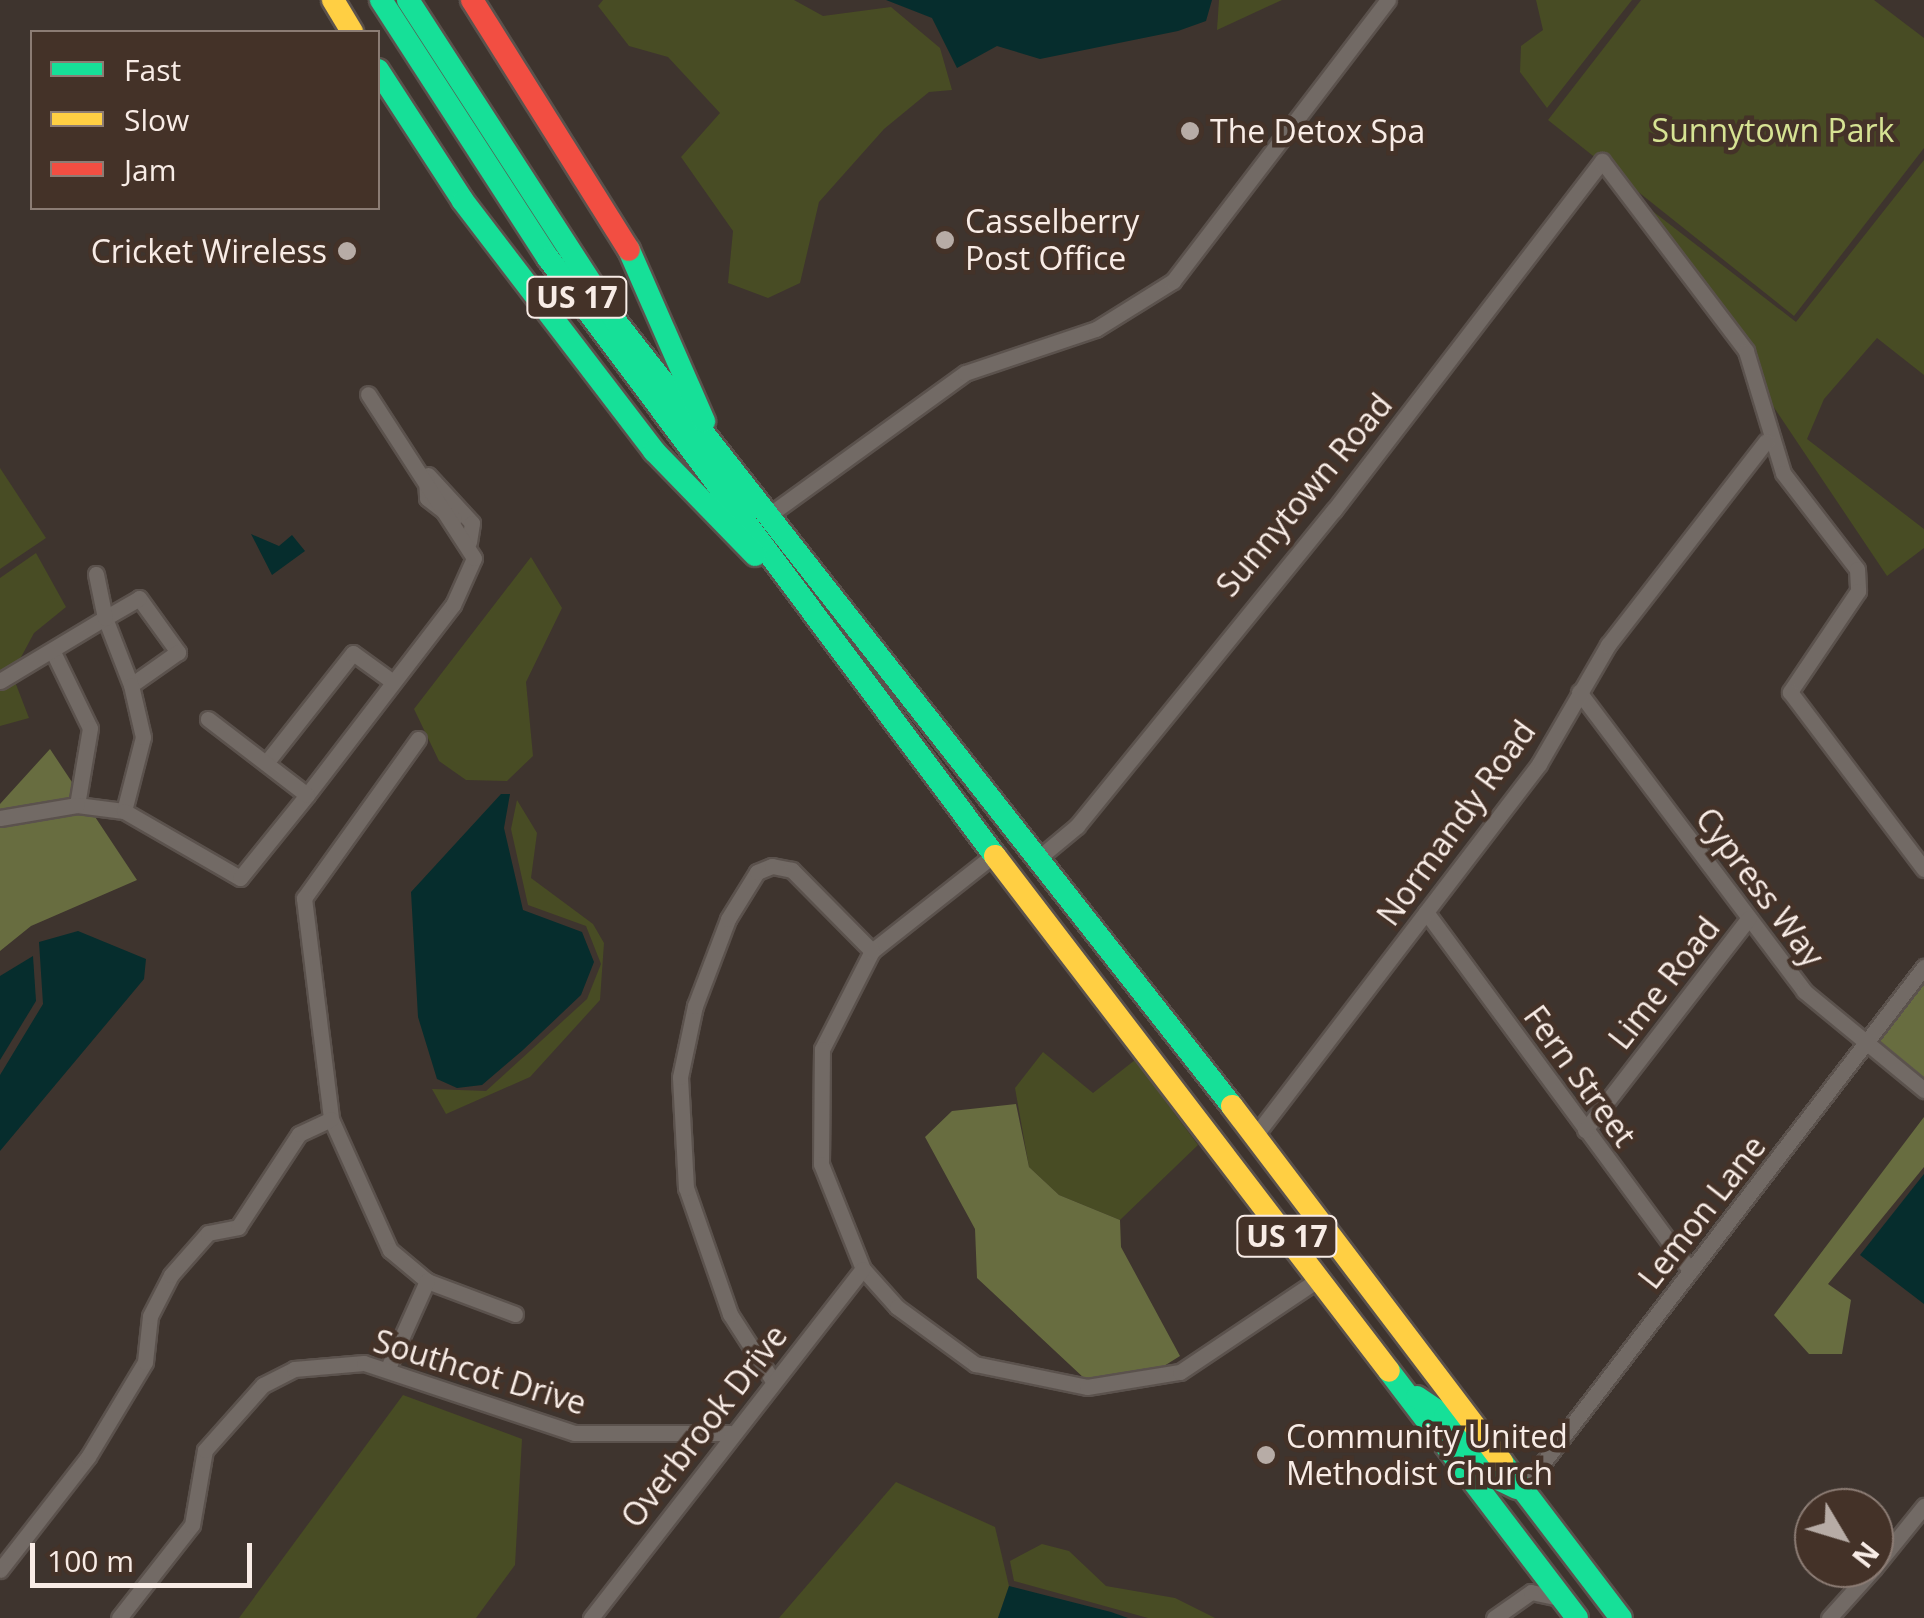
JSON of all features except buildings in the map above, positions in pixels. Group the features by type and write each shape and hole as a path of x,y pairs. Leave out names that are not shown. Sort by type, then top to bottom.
{"main road":[{"name":"US 17","path":"381,0 548,258 787,584 1185,1099 1571,1610"},
{"name":"US 17","path":"408,0 568,254 715,447 1041,856 1618,1618"},
{"path":"472,0 631,253 715,447"},
{"path":"336,3 351,30"},
{"path":"380,73 463,201 654,450 787,584"},
{"path":"972,822 1041,856"},
{"path":"1185,1099 1254,1136"},
{"path":"1319,1280 1381,1304"},
{"path":"1402,1387 1445,1416 1497,1481 1522,1490"},
{"path":"1511,1530 1541,1536 1591,1603 1618,1618"}],"street":[{"path":"770,515 965,374 1096,329 1173,281 1388,0"},
{"name":"Sunnytown Road","path":"1041,856 1077,826 1334,510 1602,161 1746,351 1766,441"},
{"path":"0,818 77,806 124,811 240,878 394,682 469,578 472,523 427,498 426,474 368,394"},
{"path":"1766,441 1861,579 1790,692 1924,869"},
{"name":"Normandy Road","path":"1254,1136 1539,764 1580,692 1766,441"},
{"path":"96,574 105,618 131,685 142,737 124,811"},
{"path":"0,681 54,654 139,598 178,652 131,685"},
{"path":"266,763 352,653 394,682"},
{"path":"54,654 90,728 77,806"},
{"name":"Cypress Way","path":"1580,692 1804,991 1924,1090"},
{"path":"208,719 307,795"},
{"path":"418,739 304,898 331,1119 390,1250 427,1280 515,1314"},
{"path":"996,853 916,909 872,951 822,1049 817,1112 821,1164 863,1268 897,1308 975,1364 1087,1387 1180,1372 1319,1280"},
{"path":"773,1381 730,1314 686,1188 680,1078 695,1006 728,919 758,872 772,866 792,870 872,951"},
{"name":"Fern Street","path":"1426,912 1691,1271"},
{"name":"Lime Road","path":"1585,1130 1749,918"},
{"name":"Lemon Lane","path":"1522,1490 1924,966"},
{"path":"0,1570 88,1457 144,1362 150,1316 170,1275 208,1233 238,1227 299,1134 331,1119"},
{"name":"Overbrook Drive","path":"590,1618 730,1433 863,1268"},
{"path":"387,1370 427,1280"},
{"name":"Southcot Drive","path":"118,1618 192,1525 205,1450 262,1385 338,1361 387,1370 574,1434 730,1433"},
{"path":"1894,1543 1924,1506"},
{"path":"1828,1618 1856,1588"},
{"path":"1494,1618 1536,1590 1571,1610"}],"green space":[{"path":"603,0 794,0 823,16 891,7 940,48 952,90 929,92 884,129 819,202 800,283 768,298 728,283 733,231 681,157 720,113 668,57 629,46 598,6"},
{"path":"1219,0 1282,0 1217,30"},
{"path":"1536,0 1632,0 1547,108 1520,72 1521,46 1543,30"},
{"name":"Sunnytown Park","path":"1641,0 1874,0 1924,38 1924,148 1794,316 1548,120"},
{"path":"1924,160 1924,375 1877,338 1824,399 1807,439 1924,529 1924,548 1887,576 1769,400 1754,349 1646,206 1796,322"},
{"path":"0,468 46,538 0,569"},
{"path":"36,553 66,607 34,633 12,674 29,718 0,726 0,578"},
{"path":"531,557 562,608 526,682 533,756 507,781 466,780 439,761 414,709"},
{"path":"50,749 137,880 31,926 0,951 0,804"},
{"path":"517,800 537,833 531,878 593,924 604,943 600,1000 530,1077 446,1114 432,1089 486,1091 587,999 601,964 586,926 528,905 511,829"},
{"path":"1924,984 1924,1081 1876,1044"},
{"path":"1043,1052 1093,1093 1135,1060 1198,1145 1120,1220 1059,1195 1029,1167 1015,1088"},
{"path":"1016,1104 1029,1167 1059,1195 1120,1220 1121,1247 1180,1356 1156,1371 1085,1379 977,1278 975,1229 925,1137 952,1111"},
{"path":"1924,1117 1924,1167 1828,1284 1851,1300 1842,1354 1809,1354 1774,1315"},
{"path":"403,1395 522,1439 515,1565 476,1618 239,1618"},
{"path":"896,1482 995,1527 1009,1586 998,1618 779,1618"},
{"path":"1042,1544 1069,1551 1106,1586 1175,1598 1215,1618 1148,1618 1014,1581 1010,1561"}],"water":[{"path":"886,0 1212,0 1206,21 1178,31 1040,59 997,46 957,68 932,18"},
{"path":"251,534 279,546 292,535 305,551 272,575"},
{"path":"501,794 510,794 504,828 523,910 582,932 594,962 581,995 523,1050 482,1085 457,1088 437,1079 418,1017 411,892"},
{"path":"78,931 146,959 144,979 0,1151 0,1075 43,1004 39,942"},
{"path":"33,956 36,1001 0,1060 0,976"},
{"path":"1924,1174 1924,1304 1860,1255"},
{"path":"1009,1586 1111,1612 1128,1618 998,1618"}],"traffic: fast":[{"path":"381,0 548,258 995,856"},
{"path":"408,0 617,323 1232,1106"},
{"path":"380,73 463,201 654,451 755,555"},
{"path":"629,250 704,421"},
{"path":"1389,1371 1577,1618"},
{"path":"1417,1397 1445,1416 1490,1475 1517,1488"},
{"path":"1502,1462 1621,1618"}],"traffic: slow":[{"path":"333,0 351,30"},
{"path":"995,856 1389,1371"},
{"path":"1232,1106 1502,1462"}],"traffic: jam":[{"path":"472,0 629,250"}],"place":[{"name":"The Detox Spa","path":"1190,131"},
{"name":"Casselberry Post Office","path":"945,240"},
{"name":"Cricket Wireless","path":"347,251"},
{"name":"Community United Methodist Church","path":"1266,1455"}]}
